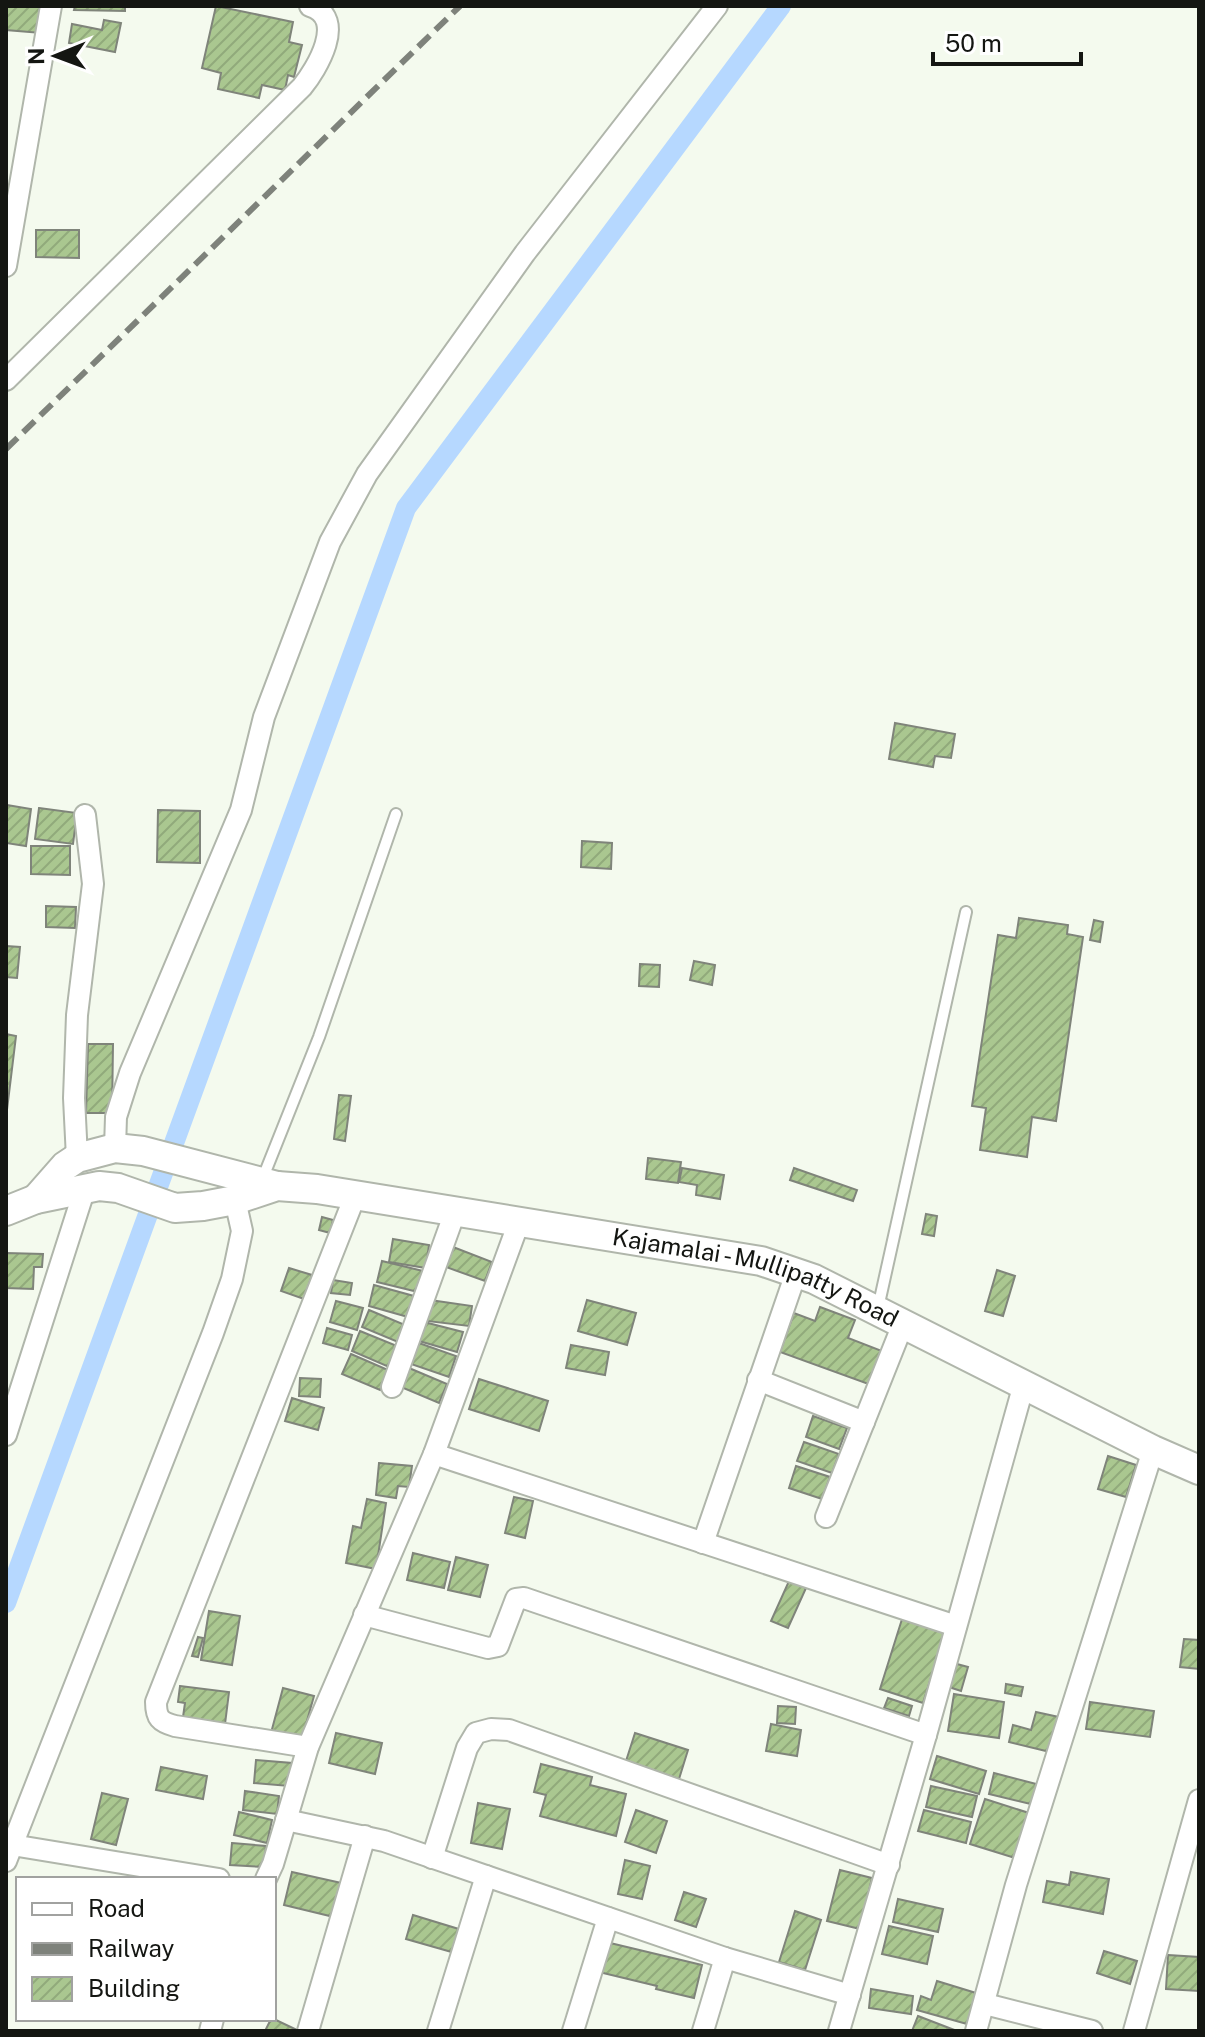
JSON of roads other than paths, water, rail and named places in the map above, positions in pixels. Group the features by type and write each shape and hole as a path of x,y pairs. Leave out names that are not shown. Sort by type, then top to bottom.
{"main road":[{"name":"Kajamalai - Mullipatty Road","path":"36,1199 65,1166 77,1158 115,1148 143,1151 269,1184 761,1261 814,1279 1153,1450 1199,1470"},
{"name":"Kajamalai - Mullipatty Road","path":"6,1211 36,1199 85,1188 118,1188 175,1208 203,1206 235,1200 269,1184"}],"street":[{"path":"6,266 51,6"},
{"path":"6,380 316,70 325,51 326,19 318,8 310,6"},
{"path":"115,1148 116,1117 130,1073 241,810 264,717 330,542 367,474 437,374 525,253 717,6"},
{"path":"77,1158 74,1098 77,1015 93,884 85,815"},
{"path":"6,1435 85,1188"},
{"path":"308,1747 161,1722 156,1715 156,1702 355,1196"},
{"path":"203,1877 9,1853 223,1306 242,1231 235,1200"},
{"path":"392,1387 455,1212"},
{"path":"267,1877 308,1747 434,1454 519,1222"},
{"path":"703,1543 796,1273"},
{"path":"826,1517 903,1324"},
{"path":"758,1380 864,1422"},
{"path":"839,2031 889,1865 1024,1384"},
{"path":"976,2031 1016,1885 1153,1450"},
{"path":"434,1454 956,1626"},
{"path":"364,1615 488,1648 498,1646 516,1599 524,1598 926,1735"},
{"path":"432,1858 467,1748 476,1733 491,1729 509,1730 889,1865"},
{"path":"1134,2031 1199,1800"},
{"path":"286,1820 365,1836 725,1958 850,1995"},
{"path":"308,2031 365,1836"},
{"path":"438,2031 486,1876"},
{"path":"573,2031 608,1918"},
{"path":"703,2031 725,1958"},
{"path":"985,2004 1092,2031"}],"lane":[{"path":"269,1184 396,814"},
{"path":"877,1311 966,912"}],"waterway":[{"path":"6,1603 406,508 781,6"}],"railway":[{"path":"6,449 460,6"}]}
